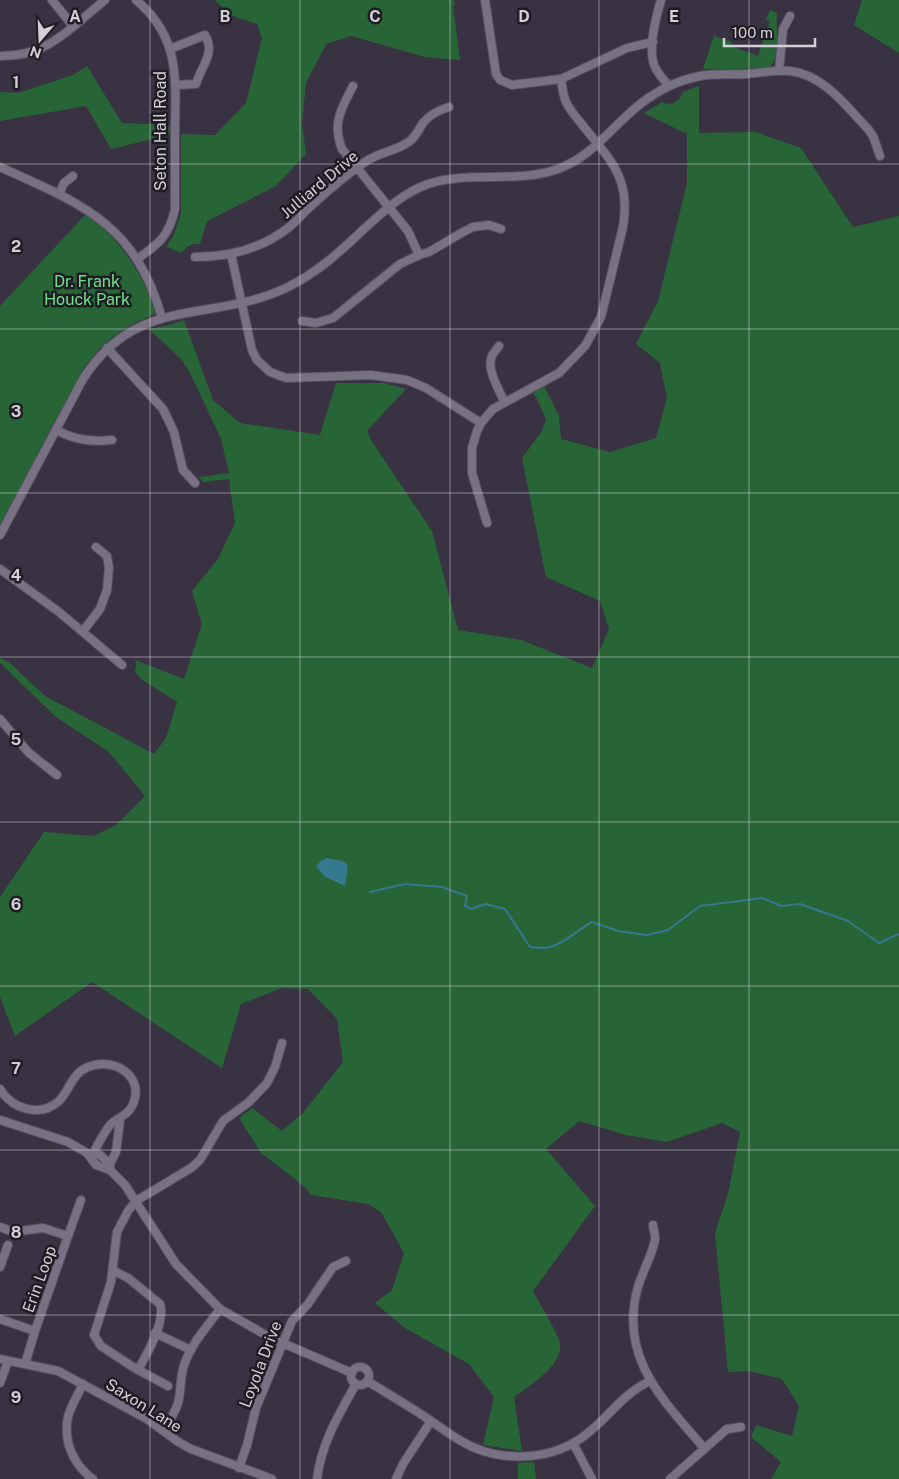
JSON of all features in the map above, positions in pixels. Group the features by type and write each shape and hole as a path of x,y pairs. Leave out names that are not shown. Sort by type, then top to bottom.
{"street":[{"path":"52,0 73,26"},
{"path":"0,56 24,55 48,46 105,0"},
{"name":"Seton Hall Road","path":"136,0 155,21 166,38 175,69 176,85 173,219 169,229 159,243 137,259"},
{"path":"485,0 496,74 500,80 512,85 561,79 627,48 653,42"},
{"path":"661,0 656,18 653,42 654,65 669,86"},
{"path":"779,71 783,29 790,16"},
{"path":"170,49 205,36 209,45 208,59 198,75 196,84 176,85"},
{"path":"0,535 88,371 107,348 131,331 162,318 242,303 286,288 320,268 388,207 415,190 442,180 545,173 579,159 598,144 640,104 658,91 700,76 779,71 808,75 832,92 873,136 880,156"},
{"path":"487,523 471,464 472,448 481,423 493,409 504,401 563,369 585,346 601,317 623,227 626,205 625,193 617,170 569,107 564,96 561,79"},
{"path":"353,86 339,116 337,132 342,149 408,232 419,255"},
{"name":"Julliard Drive","path":"195,257 231,254 265,242 289,228 309,208 357,168 374,157 414,138 430,116 448,107"},
{"path":"0,167 59,194 90,211 103,221 126,243 137,259 152,289 162,318"},
{"path":"59,194 64,183 73,176"},
{"path":"302,321 316,323 333,318 400,264 429,252 473,227 489,225 501,229"},
{"path":"231,254 252,350 257,360 270,372 286,378 371,375 407,380 426,388 481,423"},
{"path":"499,346 491,357 491,365 504,401"},
{"path":"107,348 163,409 174,432 183,470 195,482"},
{"path":"56,430 82,440 112,440"},
{"path":"82,631 100,609 108,590 109,568 107,556 96,547"},
{"path":"0,569 82,631 122,665"},
{"path":"0,719 29,753 57,775"},
{"path":"168,1386 138,1370 101,1346 94,1335 114,1271 117,1232 136,1201 188,1170 200,1160 223,1121 249,1102 267,1083 272,1074 282,1043"},
{"path":"0,1090 5,1097 18,1107 42,1109 59,1100 82,1069 98,1064 114,1064 124,1070 131,1077 135,1090 131,1107 120,1120 116,1152 110,1167"},
{"path":"0,1120 68,1142 90,1153 96,1165 110,1167 136,1201 176,1264 220,1309 259,1332 352,1373"},
{"path":"90,1153 109,1126 115,1120 120,1120"},
{"name":"Erin Loop","path":"25,1364 81,1200"},
{"path":"653,1225 655,1239 638,1287 634,1318 639,1356 650,1381 659,1395 704,1448"},
{"name":"Erin Loop","path":"0,1227 13,1232 46,1228 68,1236"},
{"path":"0,1267 8,1244"},
{"name":"Loyola Drive","path":"239,1468 256,1408 295,1316 308,1304 333,1267 346,1261"},
{"path":"114,1271 128,1278 160,1304 162,1316 138,1370"},
{"path":"163,1431 175,1412 183,1369 191,1350 220,1309"},
{"name":"Erin Loop","path":"0,1319 35,1331"},
{"path":"155,1333 191,1350"},
{"path":"0,1383 4,1360"},
{"name":"Saxon Lane","path":"4,1360 58,1371 147,1419 191,1449 272,1479"},
{"path":"356,1384 351,1378 356,1368 364,1368 368,1373 368,1381"},
{"path":"368,1381 461,1441 487,1452 500,1455 525,1456 562,1449 573,1443 598,1426 628,1394 650,1381"},
{"path":"356,1384 364,1384 368,1381"},
{"path":"83,1384 68,1416 67,1436 74,1458 80,1467 93,1479"},
{"path":"317,1479 320,1458 326,1442 356,1384"},
{"path":"396,1479 403,1464 431,1421"},
{"path":"670,1479 728,1429 741,1427"},
{"path":"573,1443 592,1479"}],"green space":[{"path":"215,0 454,0 455,5 453,6 460,60 425,57 351,36 326,44 306,83 302,123 306,154 276,186 207,221 200,244 194,244 186,248 182,253 166,247 174,235 181,213 181,134 215,135 246,103 262,38 257,24 230,15"},
{"path":"862,0 899,0 899,53 854,25"},
{"path":"770,10 777,13 777,49 774,62 770,67 703,69 714,36 732,42 731,46 758,56 770,21 766,20"},
{"path":"87,66 122,123 171,125 170,135 111,149 86,106 0,121 0,92 18,93 73,75"},
{"path":"699,86 699,133 756,132 801,148 853,227 899,216 899,1479 771,1479 781,1462 751,1437 756,1425 792,1436 799,1406 782,1379 748,1371 728,1372 715,1233 728,1194 740,1132 722,1123 667,1142 626,1135 579,1121 546,1149 595,1206 533,1291 559,1339 560,1351 551,1367 544,1374 514,1397 522,1451 483,1445 494,1397 469,1364 405,1328 375,1303 392,1290 404,1253 381,1212 368,1204 311,1195 305,1187 261,1153 239,1118 252,1108 282,1131 303,1113 343,1062 337,1019 308,989 282,988 241,1004 222,1068 92,982 15,1036 0,997 0,897 44,832 93,836 116,825 145,796 109,752 56,717 0,663 0,658 10,663 45,696 154,754 166,738 177,702 141,679 135,672 135,660 184,679 202,624 192,591 218,559 235,523 229,479 203,482 199,477 229,473 221,439 190,373 181,359 149,329 184,320 213,400 240,423 320,435 336,383 384,383 406,389 367,431 371,440 432,531 458,630 521,640 592,668 609,629 600,601 546,577 522,458 542,431 546,419 533,391 544,386 559,416 561,439 610,452 656,438 667,398 660,363 636,344 658,301 687,183 687,134 644,113 662,102 669,104 675,102 683,92"},
{"name":"Dr. Frank Houck Park","path":"87,213 115,240 131,261 144,283 155,313 125,328 112,338 99,349 83,369 0,525 0,306"},
{"path":"534,1462 536,1479 518,1479 518,1463"}],"water":[{"path":"327,858 343,861 348,865 345,886 324,876 316,866"}],"waterway":[{"path":"370,892 405,884 442,887 467,896 465,906 471,909 485,904 505,909 530,947 546,948 556,945 592,922 618,931 647,935 668,930 700,906 762,898 781,906 800,904 848,921 879,943 899,934"}]}
